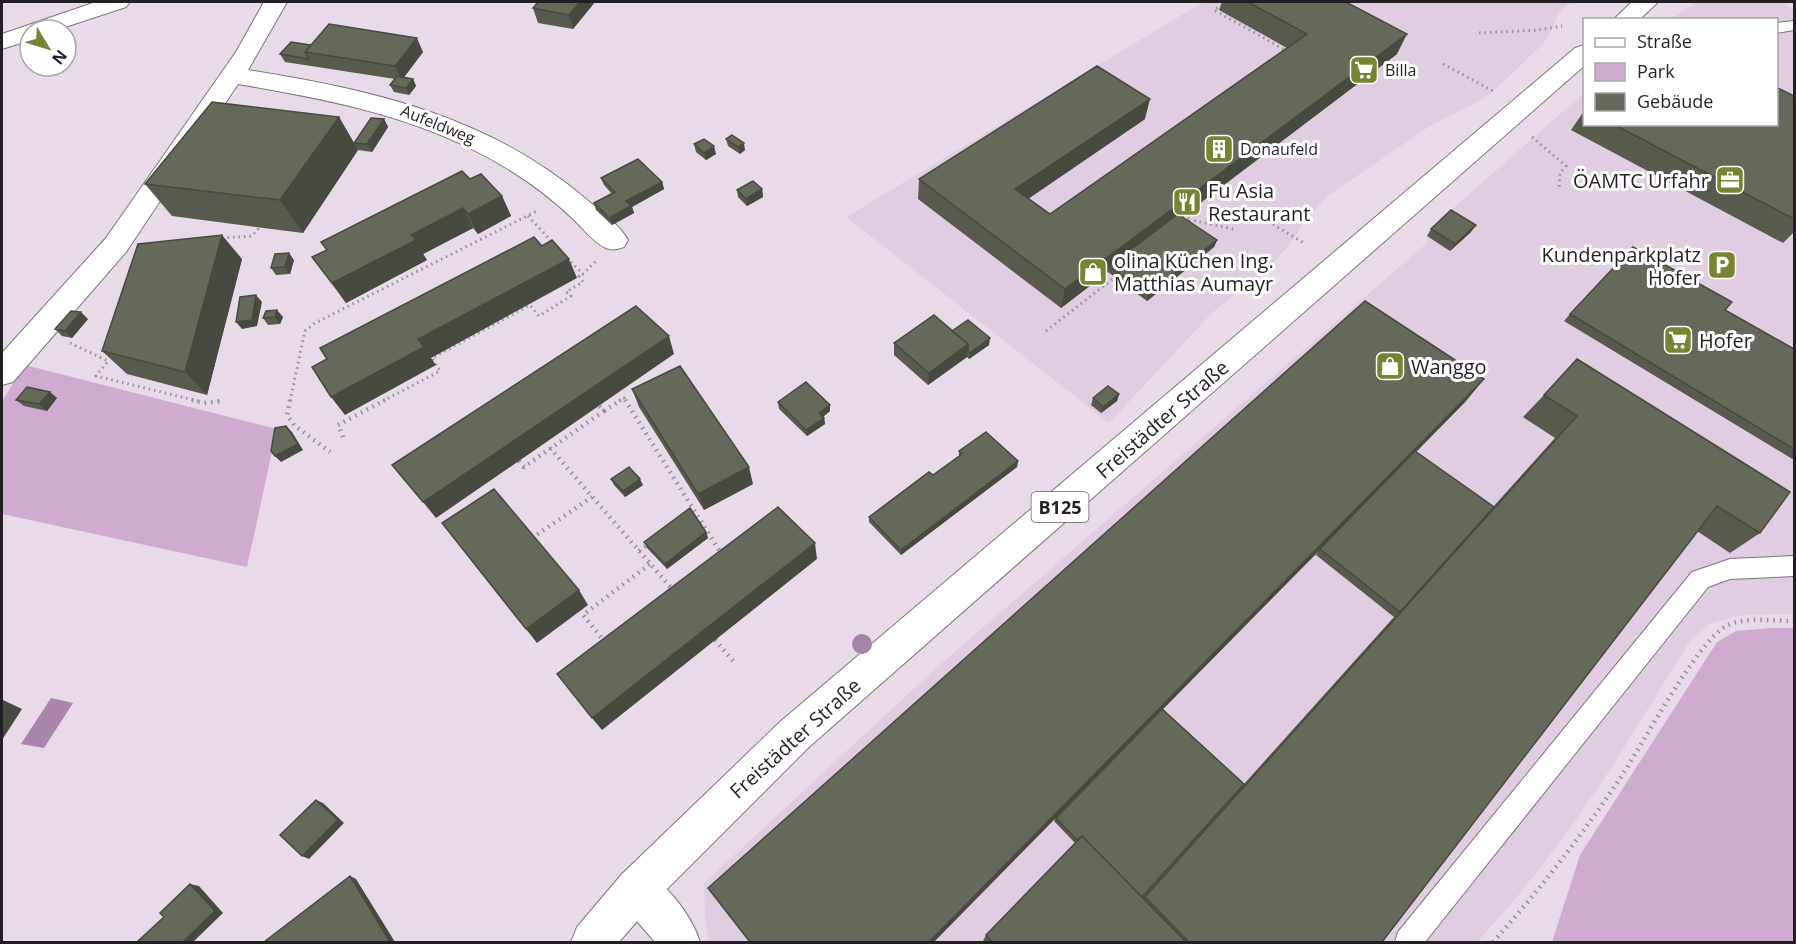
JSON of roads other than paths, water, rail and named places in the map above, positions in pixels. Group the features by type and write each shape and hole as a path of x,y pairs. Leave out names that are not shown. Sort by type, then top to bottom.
{"main road":[{"path":"68,18 118,2"},
{"path":"2,373 116,244 232,75 275,2"},
{"path":"1626,18 1646,2"},
{"path":"2,42 18,35"},
{"name":"Freistädter Straße","path":"592,942 637,889 726,799 795,734 1583,54"},
{"name":"Aufeldweg","path":"232,75 379,102 441,123 497,149 523,165 563,193 614,240"},
{"path":"637,889 664,919 679,942"}],"lane":[{"path":"1778,28 1794,26"},
{"path":"1408,942 1700,579 1730,569 1794,566"}],"place":[{"name":"Billa","path":"1364,70"},
{"name":"Donaufeld","path":"1219,149"},
{"name":"ÖAMTC Urfahr","path":"1730,180"},
{"name":"Fu Asia Restaurant","path":"1187,202"},
{"name":"Kundenparkplatz Hofer","path":"1722,265"},
{"name":"olina Küchen Ing. Matthias Aumayr","path":"1093,272"},
{"name":"Hofer","path":"1678,340"},
{"name":"Wanggo","path":"1390,366"}]}
